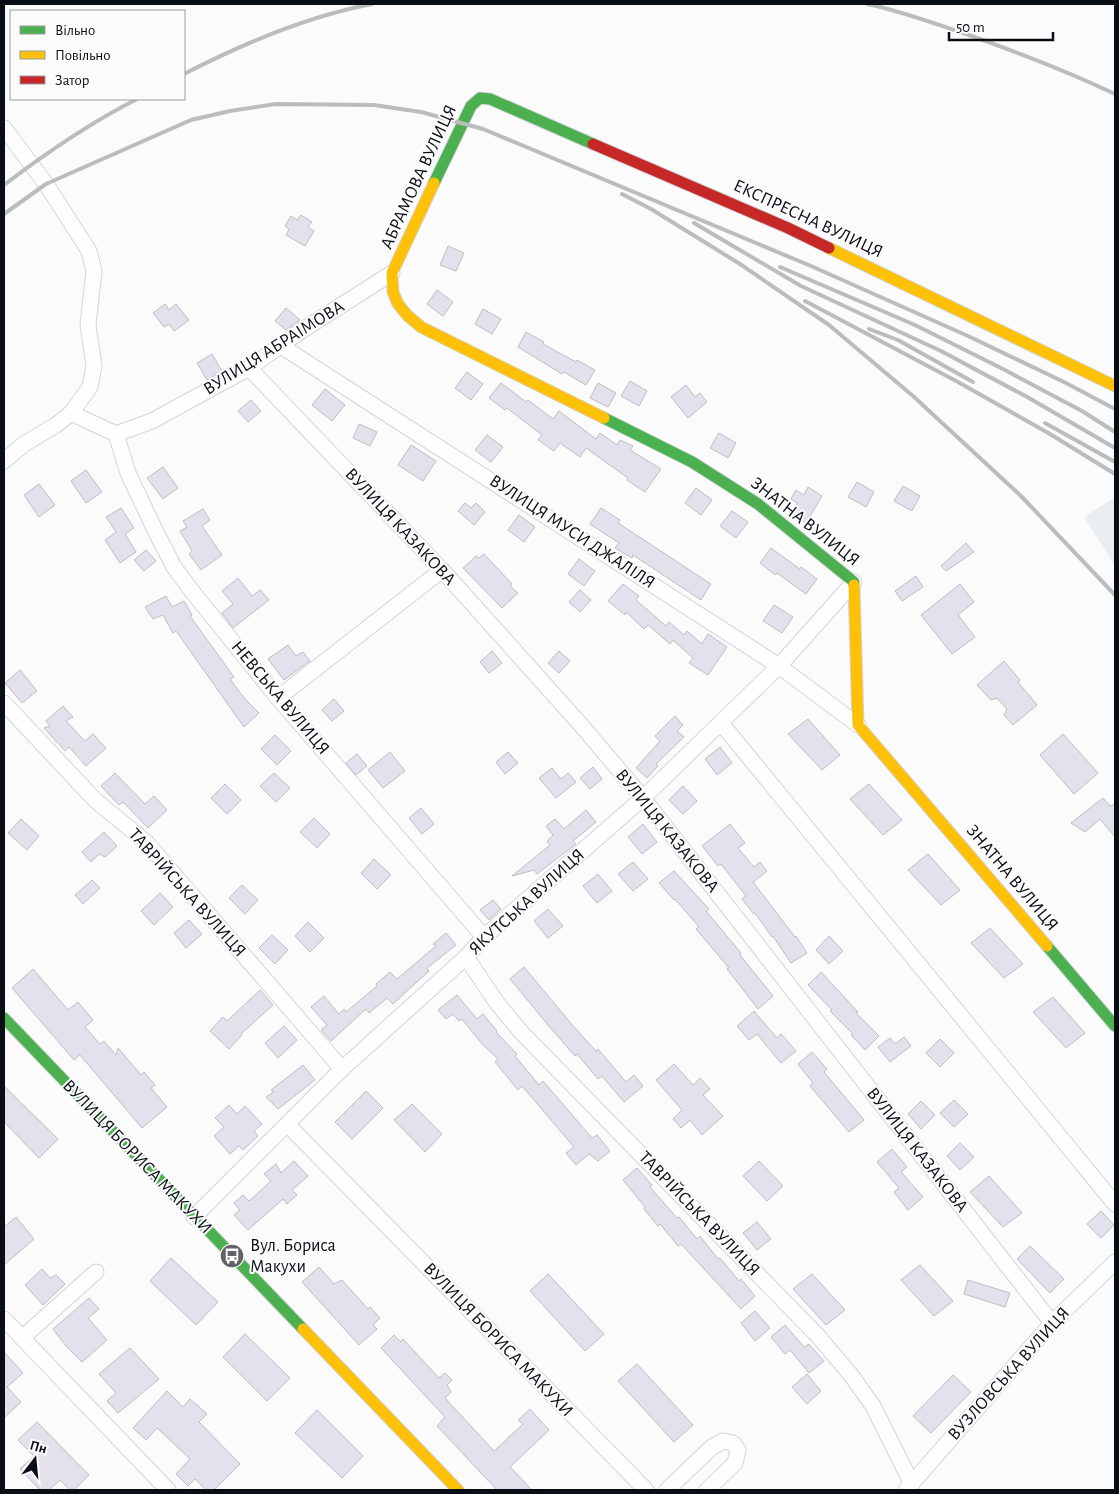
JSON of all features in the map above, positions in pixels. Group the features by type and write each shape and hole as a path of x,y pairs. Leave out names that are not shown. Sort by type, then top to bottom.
{"street":[{"name":"АБРАМОВА ВУЛИЦЯ","path":"392,273 471,106 480,98"},
{"name":"ЕКСПРЕСНА ВУЛИЦЯ","path":"480,98 504,104 788,228 1115,386"},
{"path":"4,128 46,184 89,251 94,271 88,325 94,366 90,387 71,413 56,425 24,444 4,461"},
{"name":"ВУЛИЦЯ АБРАІМОВА","path":"116,434 152,421 248,368 392,273"},
{"name":"ЗНАТНА ВУЛИЦЯ","path":"392,273 392,292 401,310 421,327 692,462 758,504 854,582 858,725 1115,1026"},
{"name":"ВУЛИЦЯ МУСИ ДЖАЛІЛЯ","path":"281,346 779,666 858,725"},
{"name":"ВУЛИЦЯ КАЗАКОВА","path":"248,368 442,570 581,725 643,798 1052,1323"},
{"path":"71,413 116,434"},
{"name":"НЕВСЬКА ВУЛИЦЯ","path":"116,434 128,472 174,566 191,590 278,698 484,937"},
{"path":"278,698 442,570"},
{"name":"ЯКУТСЬКА ВУЛИЦЯ","path":"194,1217 342,1069 466,957 484,937 643,798 721,723 779,666 854,582"},
{"name":"ТАВРІЙСЬКА ВУЛИЦЯ","path":"4,703 95,800 146,842 342,1069"},
{"path":"721,723 1115,1204"},
{"name":"ТАВРІЙСЬКА ВУЛИЦЯ","path":"466,957 497,1003 521,1032 817,1335 851,1375 873,1406 909,1487"},
{"name":"ВУЛИЦЯ БОРИСА МАКУХИ","path":"4,1018 458,1490"},
{"name":"ВУЛИЦЯ БОРИСА МАКУХИ","path":"288,1125 646,1490"},
{"name":"ВУЗЛОВСЬКА ВУЛИЦЯ","path":"909,1487 1052,1323 1115,1262"},
{"path":"22,1338 96,1272"},
{"path":"4,1319 168,1490"},
{"path":"667,1490 712,1447 723,1441 733,1443 738,1450 734,1463 707,1490"}],"shaded area":[{"path":"1115,497 1115,566 1084,517"}],"building":[{"path":"301,215 312,222 308,227 314,231 305,246 286,235 289,229 285,226 291,216 297,220"},
{"path":"448,246 464,253 456,271 440,265"},
{"path":"437,290 453,302 443,316 427,304"},
{"path":"165,304 169,310 176,304 189,320 174,331 169,324 164,327 153,313"},
{"path":"286,308 300,320 286,330 275,321"},
{"path":"483,309 501,319 492,334 475,324"},
{"path":"526,332 544,342 543,344 595,370 586,385 564,372 562,374 518,347"},
{"path":"212,354 222,371 207,380 197,363"},
{"path":"467,372 483,384 471,400 455,388"},
{"path":"630,381 647,391 639,406 621,396"},
{"path":"501,383 553,419 559,411 596,439 600,433 617,445 620,440 633,446 630,450 661,469 645,492 586,448 580,457 560,443 554,451 538,440 542,435 507,408 505,410 489,398"},
{"path":"598,383 616,393 608,407 590,398"},
{"path":"686,385 695,397 700,393 707,402 688,418 671,397"},
{"path":"325,389 345,405 332,421 312,405"},
{"path":"251,400 261,411 248,422 238,411"},
{"path":"359,424 377,432 370,446 353,438"},
{"path":"719,433 736,443 728,458 710,448"},
{"path":"487,435 503,447 491,462 475,450"},
{"path":"411,445 436,461 423,481 398,465"},
{"path":"163,467 178,488 163,499 147,478"},
{"path":"86,470 102,492 86,503 71,481"},
{"path":"857,482 874,492 866,507 848,497"},
{"path":"39,484 55,505 39,517 24,495"},
{"path":"903,486 920,496 912,511 894,501"},
{"path":"808,487 822,496 806,523 790,513 797,503 791,499 796,490 804,495"},
{"path":"696,488 712,500 701,515 685,503"},
{"path":"465,503 471,508 476,503 485,512 474,525 458,511"},
{"path":"121,508 134,528 125,534 136,552 120,563 105,540 116,532 106,517"},
{"path":"601,508 620,520 618,523 711,584 701,600 633,555 632,558 615,548 619,543 590,524"},
{"path":"203,509 210,520 202,526 222,555 201,570 189,554 192,551 180,531 187,527 183,521"},
{"path":"732,511 748,522 736,538 720,526"},
{"path":"519,515 535,527 524,542 508,530"},
{"path":"966,543 974,552 946,571 941,566"},
{"path":"771,548 817,579 806,594 777,573 775,575 760,563"},
{"path":"146,550 156,561 144,571 134,560"},
{"path":"484,554 518,593 502,608 463,568 476,556 479,558"},
{"path":"579,559 595,571 584,586 568,574"},
{"path":"916,576 923,587 902,601 895,591"},
{"path":"238,578 252,596 260,590 269,600 233,628 222,613 233,604 222,591"},
{"path":"623,584 639,596 636,600 666,626 669,622 684,635 687,631 702,644 708,634 727,647 708,675 689,663 693,658 673,640 670,644 648,625 644,629 626,612 625,615 608,601"},
{"path":"960,584 974,602 958,615 975,637 952,654 921,615"},
{"path":"580,590 591,600 580,612 569,602"},
{"path":"166,596 172,607 184,601 192,615 190,616 234,677 230,679 245,699 259,713 244,727 176,631 173,633 163,615 153,619 145,607"},
{"path":"774,605 793,617 782,633 763,621"},
{"path":"288,645 296,656 303,652 310,661 284,680 268,659"},
{"path":"492,651 502,663 489,673 480,662"},
{"path":"559,651 570,661 559,673 548,663"},
{"path":"1004,661 1037,705 1013,725 1004,715 1007,709 997,698 991,700 977,685"},
{"path":"20,670 37,691 22,703 5,683"},
{"path":"334,699 344,711 332,721 322,710"},
{"path":"63,706 73,717 66,721 85,741 93,734 106,748 86,766 69,747 65,751 44,728 50,726 46,721"},
{"path":"675,716 683,725 677,731 684,737 656,764 658,766 647,778 636,768 660,741 655,736"},
{"path":"808,719 840,755 822,770 788,734"},
{"path":"1063,734 1098,773 1074,794 1040,755"},
{"path":"275,735 291,751 277,765 261,749"},
{"path":"720,747 732,763 717,775 705,759"},
{"path":"390,752 405,771 383,788 368,770"},
{"path":"508,752 518,763 505,774 496,762"},
{"path":"357,754 367,766 356,775 346,763"},
{"path":"593,767 602,779 590,789 580,778"},
{"path":"552,768 561,779 568,773 576,782 556,798 539,778"},
{"path":"115,773 145,804 154,796 167,810 148,828 123,802 119,805 101,786"},
{"path":"274,773 290,788 276,802 260,786"},
{"path":"225,784 241,800 227,814 211,798"},
{"path":"869,784 902,820 883,835 850,799"},
{"path":"683,786 697,801 683,814 669,800"},
{"path":"1103,798 1110,806 1115,804 1115,837 1100,819 1085,832 1071,823"},
{"path":"421,808 434,824 422,834 409,818"},
{"path":"586,810 596,822 573,841 576,844 537,874 534,870 512,876 550,845 547,841 553,835 546,826 555,819 564,829"},
{"path":"314,818 330,834 317,848 300,832"},
{"path":"21,819 39,836 27,850 8,833"},
{"path":"643,824 657,842 642,854 628,837"},
{"path":"730,824 745,843 738,848 754,867 760,862 767,871 753,882 796,936 807,953 791,963 773,936 742,899 746,896 721,864 718,866 702,846"},
{"path":"104,832 117,846 105,857 99,854 91,862 82,852"},
{"path":"928,854 960,890 941,905 908,870"},
{"path":"374,859 391,875 377,889 361,873"},
{"path":"633,862 648,879 633,891 618,874"},
{"path":"674,871 709,909 706,911 773,996 758,1009 727,969 729,968 696,929 699,927 659,883"},
{"path":"598,874 612,891 597,903 583,886"},
{"path":"92,880 100,888 83,904 75,895"},
{"path":"242,885 258,900 245,914 229,898"},
{"path":"160,893 173,907 154,925 141,911"},
{"path":"493,900 501,909 489,920 480,910"},
{"path":"548,909 563,926 548,938 534,921"},
{"path":"189,920 202,934 186,948 174,933"},
{"path":"308,922 324,938 310,952 295,936"},
{"path":"990,928 1023,964 1004,978 971,943"},
{"path":"446,933 456,945 427,968 429,971 393,1004 387,998 369,1013 366,1009 331,1041 321,1030 327,1025 311,1007 324,996 339,1014 344,1009 346,1012 377,986 376,984 390,972 397,979 436,946 433,944"},
{"path":"272,935 288,950 275,964 259,948"},
{"path":"829,936 843,951 829,964 816,950"},
{"path":"524,967 574,1027 596,1051 598,1049 626,1082 634,1075 643,1086 624,1102 602,1076 598,1079 577,1054 575,1056 510,979"},
{"path":"33,969 68,1010 78,1002 93,1020 85,1027 100,1044 104,1041 116,1055 118,1048 141,1075 144,1072 155,1085 151,1088 167,1107 142,1128 80,1055 74,1060 12,988"},
{"path":"821,972 858,1012 856,1013 879,1036 865,1050 851,1035 853,1034 830,1011 832,1010 808,985"},
{"path":"260,990 273,1005 241,1034 229,1049 210,1031 223,1017 227,1021"},
{"path":"457,995 477,1019 483,1014 496,1032 517,1054 515,1056 539,1085 543,1081 592,1138 597,1135 610,1151 598,1161 589,1154 576,1165 566,1153 574,1147 522,1086 518,1090 495,1062 498,1059 482,1044 462,1019 459,1021 453,1014 446,1019 438,1010"},
{"path":"1053,997 1085,1033 1066,1048 1033,1012"},
{"path":"754,1011 777,1038 781,1034 796,1051 781,1063 757,1034 749,1040 737,1026"},
{"path":"284,1026 297,1040 278,1058 265,1043"},
{"path":"904,1037 911,1046 890,1062 878,1047 890,1038 895,1044"},
{"path":"940,1039 954,1053 940,1067 926,1053"},
{"path":"812,1052 827,1069 824,1072 864,1120 849,1132 810,1086 813,1083 798,1064"},
{"path":"674,1064 693,1085 700,1078 710,1089 703,1095 723,1116 702,1135 690,1120 681,1128 673,1119 682,1110 656,1080"},
{"path":"303,1065 315,1080 278,1109 266,1097 274,1092 271,1090"},
{"path":"4,1086 58,1139 39,1158 4,1122"},
{"path":"366,1091 383,1108 352,1139 335,1122"},
{"path":"954,1100 968,1114 954,1127 940,1113"},
{"path":"921,1101 935,1115 921,1129 908,1114"},
{"path":"412,1104 442,1134 425,1152 394,1120"},
{"path":"229,1105 237,1114 245,1106 262,1124 254,1131 258,1136 243,1150 239,1146 230,1154 214,1136 224,1127 215,1118"},
{"path":"960,1143 974,1157 960,1170 947,1156"},
{"path":"892,1149 907,1167 901,1172 923,1197 908,1210 894,1192 899,1188 877,1162"},
{"path":"294,1161 308,1176 292,1190 297,1195 287,1204 283,1199 248,1230 234,1215 240,1210 234,1203 243,1195 249,1201 271,1181 264,1174 276,1164 281,1173"},
{"path":"759,1161 783,1186 767,1201 743,1176"},
{"path":"637,1168 652,1185 650,1187 677,1218 679,1217 697,1239 700,1236 718,1259 720,1258 739,1281 741,1279 755,1296 741,1309 681,1244 678,1246 660,1224 658,1226 644,1209 645,1207 623,1180"},
{"path":"989,1176 1022,1213 1003,1227 970,1192"},
{"path":"1101,1211 1114,1225 1101,1238 1087,1224"},
{"path":"16,1217 34,1239 4,1265 4,1227"},
{"path":"757,1222 771,1239 757,1250 743,1233"},
{"path":"1030,1246 1064,1279 1050,1293 1017,1259"},
{"path":"171,1258 218,1302 196,1325 150,1281"},
{"path":"920,1265 953,1301 934,1316 901,1280"},
{"path":"319,1267 334,1284 342,1280 368,1309 370,1307 380,1318 373,1325 377,1329 359,1345 302,1282"},
{"path":"42,1269 50,1278 56,1275 65,1284 43,1305 25,1285"},
{"path":"548,1274 604,1334 585,1351 530,1291"},
{"path":"812,1274 845,1310 826,1325 793,1289"},
{"path":"968,1280 1010,1293 1005,1307 964,1294"},
{"path":"89,1298 99,1309 88,1318 107,1340 82,1362 53,1329"},
{"path":"755,1311 770,1328 755,1341 741,1323"},
{"path":"785,1325 804,1347 809,1344 824,1361 809,1373 790,1350 785,1354 771,1337"},
{"path":"245,1334 290,1378 267,1401 223,1357"},
{"path":"394,1335 401,1342 403,1339 439,1378 445,1373 452,1380 447,1385 451,1392 445,1398 494,1451 523,1424 518,1420 530,1409 549,1430 510,1467 532,1490 497,1490 437,1426 445,1417 381,1348"},
{"path":"130,1348 159,1379 118,1413 107,1401 116,1393 99,1374"},
{"path":"4,1352 23,1373 7,1387 21,1402 4,1418"},
{"path":"637,1364 693,1425 674,1442 618,1381"},
{"path":"807,1374 821,1391 807,1404 792,1387"},
{"path":"953,1375 971,1392 931,1433 913,1416"},
{"path":"167,1391 183,1407 190,1399 207,1414 199,1422 240,1464 214,1490 206,1490 195,1479 188,1486 176,1474 190,1459 157,1428 146,1440 133,1428"},
{"path":"317,1410 363,1456 342,1478 295,1433"},
{"path":"37,1422 89,1475 74,1490 70,1490 60,1480 49,1490 40,1490 20,1469 34,1456 18,1440"}],"railway":[{"path":"185,74 251,42 275,33 324,16 372,4"},
{"path":"867,4 892,10 985,41 1115,94"},
{"path":"4,185 69,139 135,100"},
{"path":"4,214 46,184 191,120 230,111 276,104 374,105 421,112 483,129 811,266 968,336 1115,409"},
{"path":"622,194 651,209 740,264 829,325 913,396 1021,496 1115,595"},
{"path":"694,223 801,286 941,351 1029,398 1115,448"},
{"path":"780,267 915,325 1082,411 1115,432"},
{"path":"805,301 958,382 1050,434 1115,474"},
{"path":"869,329 898,340 973,382"},
{"path":"1045,423 1115,462"}],"traffic: fast":[{"path":"434,183 471,106 480,98 490,99 593,144"},
{"path":"604,418 692,462 758,504 854,582 854,585"},
{"path":"1047,946 1115,1026"},
{"path":"4,1018 303,1329"}],"traffic: slow":[{"path":"434,183 392,273 393,292 398,304 421,327 604,418"},
{"path":"829,248 1115,386"},
{"path":"854,585 858,725 1047,946"},
{"path":"303,1329 458,1490"}],"traffic: jam":[{"path":"593,144 788,228 829,248"}],"place":[{"name":"Вул. Бориса Макухи","path":"232,1256"}]}
